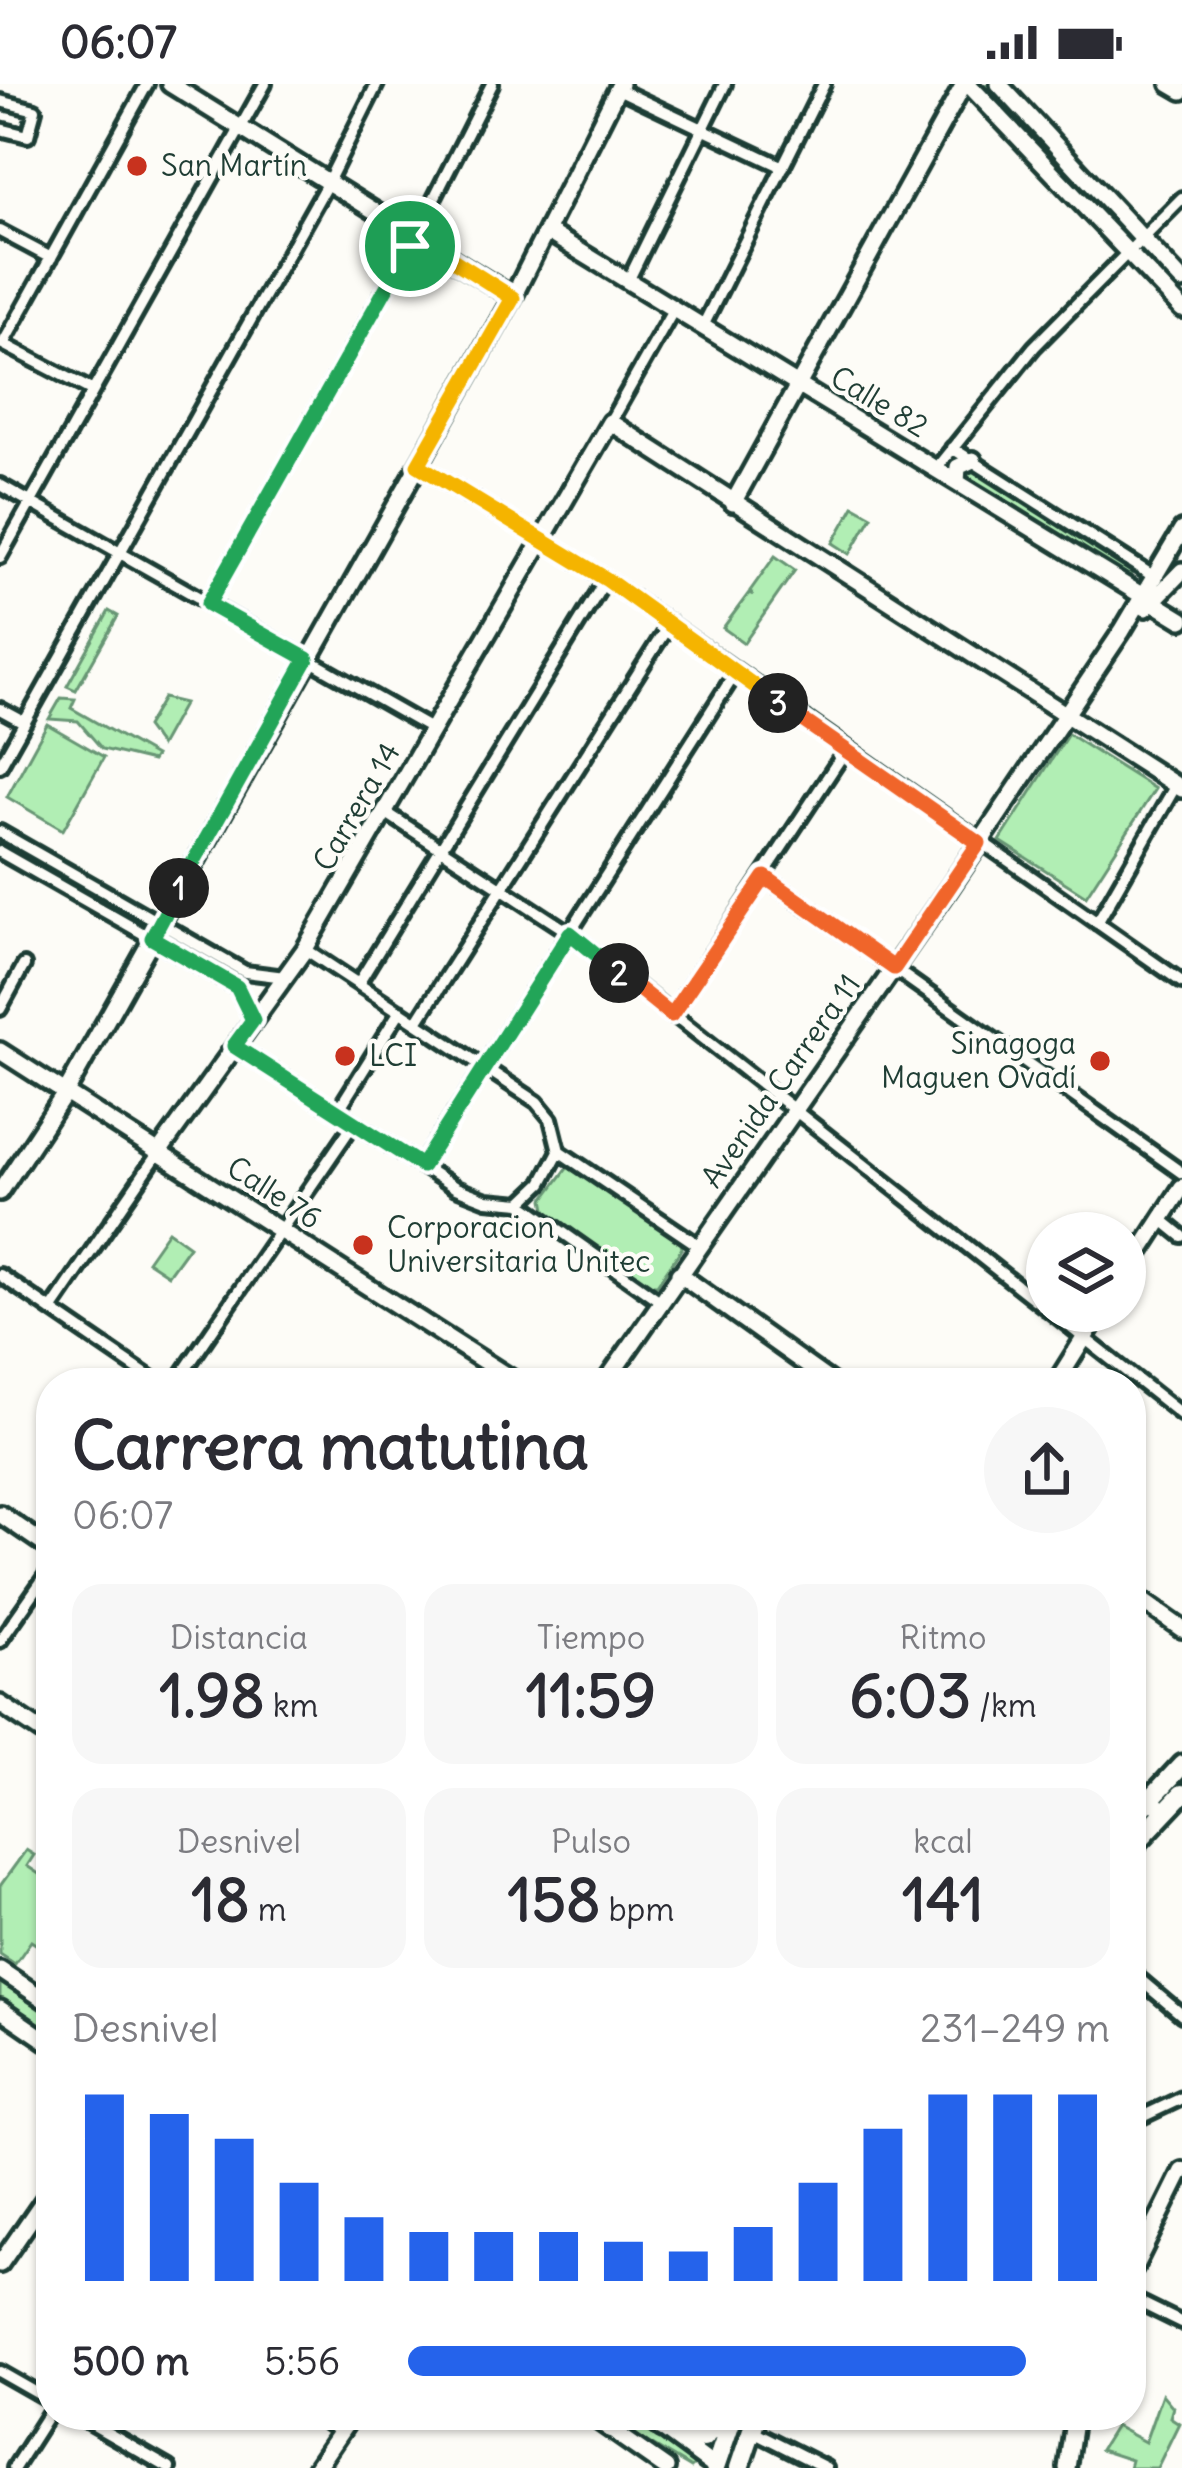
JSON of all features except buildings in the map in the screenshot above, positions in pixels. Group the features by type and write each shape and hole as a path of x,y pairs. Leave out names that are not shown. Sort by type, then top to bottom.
{"main road":[{"path":"170,84 513,298"},
{"path":"733,503 966,84 1182,309"},
{"path":"999,84 1182,281"},
{"path":"1170,84 1182,91"},
{"path":"0,1192 66,1092 513,298 619,86"},
{"name":"Calle 82","path":"548,232 1182,620"},
{"path":"610,422 1177,785"},
{"name":"Carrera 14","path":"159,1152 305,949 546,540 610,422"},
{"path":"957,482 958,466 973,460"},
{"name":"Avenida Carrera 11","path":"1147,599 1153,576 1182,530"},
{"name":"Avenida Carrera 11","path":"615,1368 1122,631 1147,599 1182,571"},
{"name":"Calle 76","path":"0,1051 495,1368"},
{"path":"1146,1242 1182,1187"},
{"path":"679,1274 811,1368"},
{"path":"1065,1368 1088,1332"},
{"path":"0,1514 36,1539"},
{"path":"1146,1604 1182,1629"},
{"path":"0,1704 36,1728"},
{"path":"1146,1824 1182,1765"},
{"path":"1146,1812 1182,1794"},
{"path":"1146,1798 1157,1806"},
{"path":"0,1970 36,1994"},
{"path":"0,2009 36,2034"},
{"path":"1146,2244 1182,2171"},
{"path":"0,2264 6,2245 36,2211"},
{"path":"612,2430 666,2468"},
{"path":"665,2430 715,2468 726,2430"},
{"path":"670,2430 703,2438 712,2430"},
{"path":"744,2462 752,2430"},
{"path":"1067,2468 1073,2430"},
{"path":"316,2468 340,2432"}],"street":[{"path":"93,392 4,344 147,84"},
{"path":"0,557 265,84"},
{"path":"0,766 328,182 377,84"},
{"path":"208,604 415,236 492,84"},
{"path":"628,281 725,84"},
{"path":"703,326 824,84"},
{"path":"619,86 783,167"},
{"path":"0,101 35,110 28,136 0,129"},
{"path":"936,469 1034,346 1182,198"},
{"path":"0,231 51,258"},
{"name":"Carrera 14","path":"610,422 674,309"},
{"name":"Calle 82","path":"952,448 1153,576"},
{"path":"418,465 546,540 670,622 845,751 1182,982"},
{"path":"0,485 434,730"},
{"path":"358,984 606,579"},
{"path":"417,1022 670,622"},
{"path":"422,1166 736,673"},
{"path":"0,709 24,722"},
{"path":"671,1015 845,751"},
{"path":"1094,921 1177,785"},
{"path":"385,812 570,933 1026,1293"},
{"path":"0,832 237,987 253,1020"},
{"path":"0,852 245,972 285,977"},
{"path":"765,877 1182,1173"},
{"path":"305,949 543,1107 559,1151 698,1245"},
{"path":"0,1009 24,965"},
{"path":"337,1112 400,1011"},
{"path":"234,1046 422,1166 487,1200 520,1203 660,1301"},
{"path":"187,1368 353,1123"},
{"path":"520,1203 542,1183 559,1151"},
{"name":"Carrera 14","path":"51,1310 159,1152"},
{"path":"1161,1219 1182,1236"},
{"path":"0,1275 136,1368"},
{"path":"1076,1332 1123,1368"},
{"path":"1146,1386 1182,1414"},
{"path":"0,1642 36,1590"},
{"path":"1146,1985 1182,2015"},
{"path":"1146,2116 1180,2102"},
{"path":"1165,2205 1182,2211"},
{"path":"32,2217 36,2220"},
{"path":"1146,2306 1182,2324"},
{"path":"0,2372 36,2395"},
{"path":"14,2468 36,2430"},
{"path":"102,2430 169,2468"},
{"path":"767,2430 826,2468"}],"green space":[{"path":"993,84 1134,236 1126,243 980,85"},
{"path":"971,465 1135,567 1126,582 962,479"},
{"path":"854,506 872,516 850,554 833,543"},
{"path":"775,556 795,570 744,643 723,628 749,593 753,595 750,591"},
{"path":"109,611 118,616 76,690 67,686"},
{"path":"61,698 75,699 71,708 155,756 152,761 102,749 78,721 49,719"},
{"path":"163,698 184,703 160,746 146,727"},
{"path":"47,724 104,757 63,830 7,797"},
{"path":"1068,734 1155,789 1086,896 1000,841"},
{"path":"568,1167 680,1238 682,1248 657,1285 646,1285 547,1214 544,1199"},
{"path":"168,1231 189,1246 168,1275 147,1261"},
{"path":"26,1850 34,1855 27,1866 36,1872 36,1944 31,1941 15,1964 0,1954 0,1886"},
{"path":"0,1980 36,2003 36,2024 0,2000"},
{"path":"1162,2394 1173,2407 1170,2417 1179,2423 1157,2468 1129,2468 1131,2460 1100,2450 1112,2430 1145,2442"},
{"path":"627,2430 655,2430 700,2460 691,2468"}],"place":[{"name":"San Martín","path":"137,166"},
{"name":"LCI","path":"345,1056"},
{"name":"Sinagoga Maguen Ovadí","path":"1100,1061"},
{"name":"Corporacion Universitaria Unitec","path":"363,1245"}],"route":[{"path":"415,236 513,298 418,465 670,622 979,843 894,968 765,877 671,1015 570,933 422,1166 234,1046 253,1020 237,987 152,938 307,659 208,604 410,246 415,236"}]}
